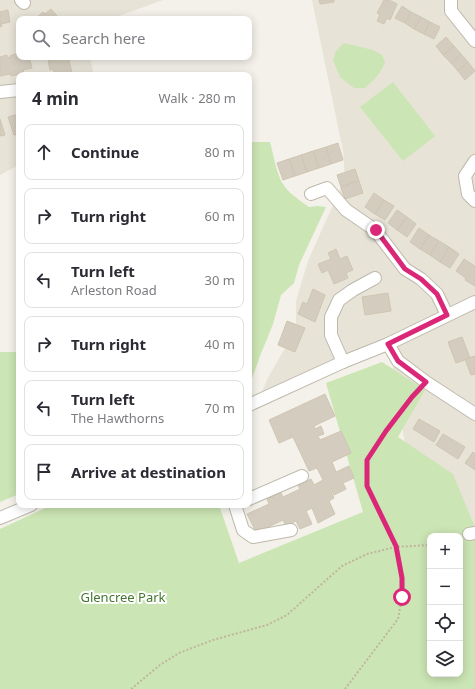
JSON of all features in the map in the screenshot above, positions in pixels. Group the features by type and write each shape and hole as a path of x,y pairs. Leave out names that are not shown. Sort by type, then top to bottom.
{"street":[{"path":"451,0 451,11 475,42"},
{"path":"0,92 16,90"},
{"path":"475,161 465,176 468,194 475,201"},
{"path":"311,194 327,188 346,210 376,230 405,269 421,279 437,294 447,315"},
{"path":"343,362 332,335 331,317 339,300 353,290 375,278"},
{"path":"252,404 343,362 388,344 475,302"},
{"path":"388,344 398,361 426,382 475,414"},
{"path":"252,498 302,476"},
{"path":"0,518 24,508"},
{"path":"236,508 243,530 253,537 291,530"}],"path":[{"path":"345,689 398,619 402,597 402,578 396,546 367,486 367,460 386,431 412,397 426,382"},
{"path":"131,689 160,665 179,653 213,640 267,625 286,615 342,566 367,554 396,546 427,545"}],"shaded area":[{"path":"0,0 163,0 119,16 16,16 16,60 91,60 93,72 16,72 16,167 0,175"},
{"path":"312,0 475,0 475,646 463,558 463,533 458,533 407,458 391,352 340,356 257,402 269,376 296,329 296,301 308,261 345,178 343,151"}],"green space":[{"path":"344,43 373,50 382,55 385,62 381,70 365,88 354,88 340,77 333,60 336,51"},
{"path":"393,82 435,136 403,161 360,107"},
{"path":"252,142 270,142 279,177 290,193 309,207 326,207 299,265 294,283 281,295 273,324 252,379"},
{"path":"0,352 16,352 16,495 0,502"},
{"name":"Glencree Park","path":"382,362 425,390 398,437 453,474 474,525 475,689 0,689 0,529 46,508 220,508 239,563 363,512 326,383"}],"building":[{"path":"319,0 334,0 334,2 320,4"},
{"path":"384,0 389,0 397,4 390,20 387,18 384,24 377,21 380,15 377,13"},
{"path":"402,6 411,12 405,23 395,18"},
{"path":"51,9 57,16 38,16 43,12 45,14"},
{"path":"8,10 10,22 1,24 2,26 0,27 0,12"},
{"path":"411,12 421,17 414,29 405,23"},
{"path":"421,17 430,22 424,34 414,29"},
{"path":"430,22 440,27 434,39 424,34"},
{"path":"446,37 454,46 443,55 436,46"},
{"path":"454,46 461,54 451,63 443,55"},
{"path":"16,54 16,60 30,60 32,68 23,70 24,72 16,72 16,75 11,76 10,74 0,76 0,57 7,55 7,58"},
{"path":"461,54 468,62 458,71 451,63"},
{"path":"69,60 72,72 54,72 53,69 50,70 48,61"},
{"path":"468,62 475,71 465,80 458,71"},
{"path":"16,115 16,135 14,135 8,117"},
{"path":"0,119 5,135 0,136"},
{"path":"338,143 343,160 331,164 326,147"},
{"path":"326,147 331,164 319,168 313,151"},
{"path":"313,151 319,168 307,172 301,155"},
{"path":"301,155 307,172 295,176 289,159"},
{"path":"289,159 295,176 283,180 277,163"},
{"path":"355,169 359,181 341,187 337,175"},
{"path":"359,181 363,193 345,199 341,187"},
{"path":"374,193 384,200 375,214 365,207"},
{"path":"384,200 394,206 385,220 375,214"},
{"path":"397,210 407,217 397,230 388,223"},
{"path":"407,217 416,224 407,237 397,230"},
{"path":"419,228 429,235 420,249 410,242"},
{"path":"429,235 439,241 430,255 420,249"},
{"path":"439,241 449,247 440,262 430,255"},
{"path":"449,247 459,254 450,268 440,262"},
{"path":"336,249 340,259 347,256 353,270 346,273 348,278 334,284 328,270 322,273 318,264 331,259 328,253"},
{"path":"464,259 475,266 475,286 465,280 466,278 456,271"},
{"path":"313,289 325,295 315,322 298,314 303,302 307,304"},
{"path":"388,293 391,311 365,315 362,297"},
{"path":"287,321 305,328 295,352 278,345"},
{"path":"462,337 470,358 456,363 448,342"},
{"path":"475,356 475,374 471,375 465,359"},
{"path":"325,394 335,416 314,426 315,429 321,426 324,434 318,436 320,440 341,431 351,453 332,462 336,472 349,466 354,478 343,483 346,489 334,495 331,488 330,489 334,498 329,501 335,514 318,523 312,508 306,511 312,524 300,529 296,521 286,526 283,520 262,530 261,528 255,530 247,514 269,504 267,499 281,493 283,497 300,489 298,485 311,479 314,485 323,480 317,468 309,471 293,437 279,443 269,420"},
{"path":"419,419 440,431 434,442 413,429"},
{"path":"443,434 465,447 458,459 436,445"},
{"path":"473,452 475,454 475,470 465,463"}],"route":[{"path":"376,230 405,269 421,279 437,294 447,315 388,344 398,361 426,382 412,397 386,431 367,460 367,486 396,546 402,578 402,597"}]}
